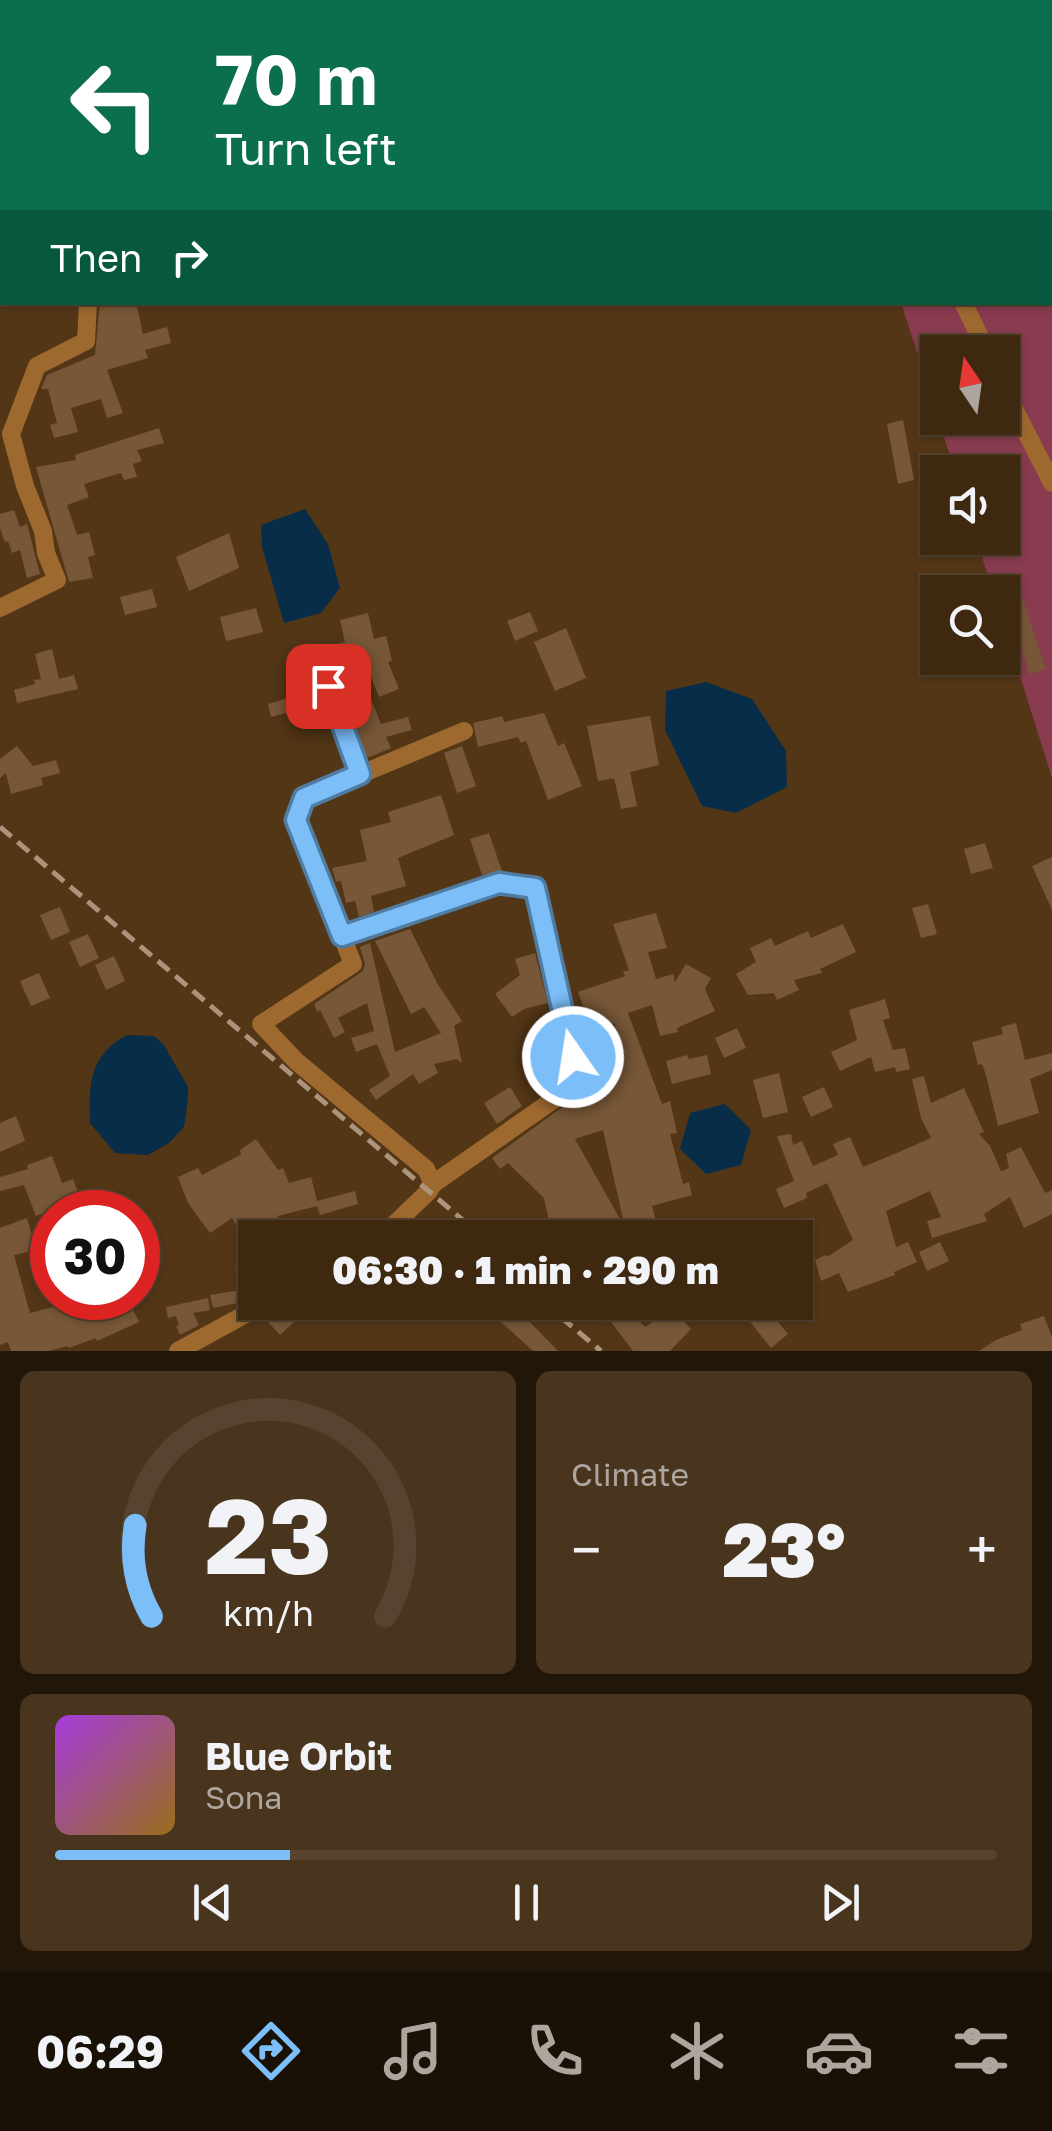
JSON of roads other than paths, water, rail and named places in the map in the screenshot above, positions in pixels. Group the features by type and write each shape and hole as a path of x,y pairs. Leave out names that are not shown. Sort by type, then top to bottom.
{"street":[{"path":"0,608 57,580 11,434 37,366 86,341 88,305"},
{"path":"965,305 979,335"},
{"path":"1020,420 1052,483"},
{"path":"328,686 360,774"},
{"path":"433,1184 426,1169 296,1061 261,1024 353,964 296,820 304,798 464,731"},
{"path":"342,936 499,883 535,888 579,1082 433,1184 400,1220"},
{"path":"178,1351 238,1318"}],"water":[{"path":"305,509 328,544 340,588 321,613 284,623 262,547 261,525"},
{"path":"706,682 752,699 786,751 787,787 736,813 702,806 665,730 666,691"},
{"path":"127,1035 154,1036 164,1045 188,1087 184,1127 169,1143 148,1155 115,1153 90,1123 94,1072 105,1051"},
{"path":"725,1104 751,1130 741,1165 706,1174 680,1149 690,1113"}],"railway":[{"path":"0,827 463,1220"},
{"path":"564,1320 601,1351"}]}
